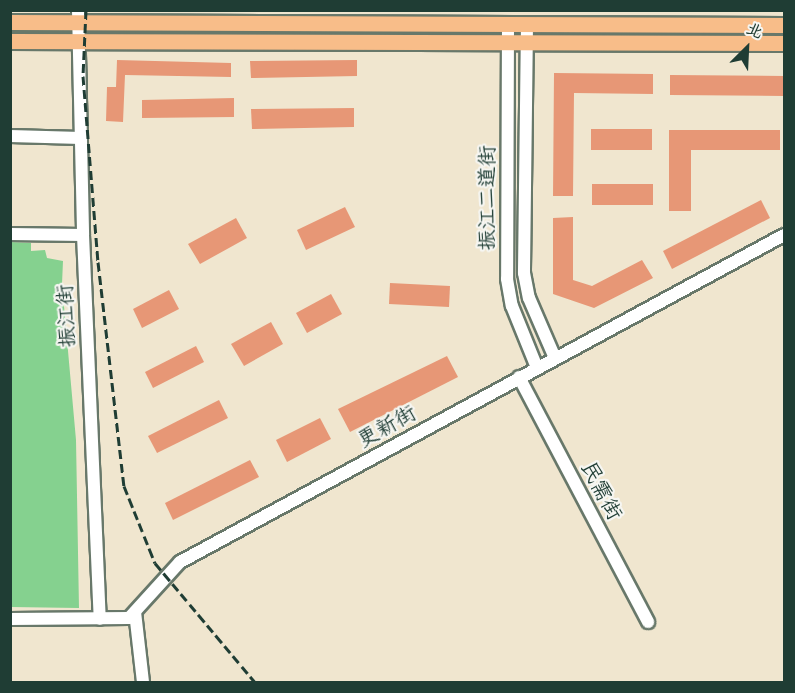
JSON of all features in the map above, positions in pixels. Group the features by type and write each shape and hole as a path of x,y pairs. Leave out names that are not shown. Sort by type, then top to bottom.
{"highway":[{"path":"10,22 78,16 508,24 784,25"},
{"path":"10,41 784,43"}],"street":[{"name":"振江街","path":"78,16 83,235 100,619"},
{"name":"振江二道街","path":"508,24 507,279 512,306 537,368"},
{"name":"振江二道街","path":"527,24 524,273 529,298 555,358"},
{"path":"10,136 81,138"},
{"path":"10,234 83,235"},
{"name":"更新街","path":"132,615 180,562 784,235"},
{"name":"民需街","path":"519,377 648,622"},
{"path":"10,620 100,619 132,615"},
{"path":"132,615 137,682"},
{"path":"132,615 143,682"}],"green space":[{"path":"11,242 31,243 31,251 45,250 47,258 63,261 62,284 76,440 79,608 11,607"}],"building":[{"path":"117,60 231,63 231,77 125,75 123,122 106,121 107,87 116,87"},
{"path":"357,60 357,76 251,78 250,61"},
{"path":"554,73 653,74 653,94 574,93 573,196 553,196"},
{"path":"670,75 784,76 784,96 670,95"},
{"path":"234,98 234,117 142,118 142,100"},
{"path":"354,108 354,127 252,129 251,109"},
{"path":"591,129 652,129 652,150 591,150"},
{"path":"669,130 780,130 780,150 691,150 691,211 669,211"},
{"path":"592,184 653,184 653,205 592,205"},
{"path":"761,200 770,218 672,269 663,251"},
{"path":"345,207 355,227 306,250 297,230"},
{"path":"573,217 573,280 592,286 642,260 653,278 594,308 553,294 553,218"},
{"path":"236,218 247,238 200,264 188,244"},
{"path":"390,283 450,286 449,307 389,304"},
{"path":"169,290 179,309 142,328 133,309"},
{"path":"331,294 342,314 307,333 296,313"},
{"path":"271,322 283,344 244,366 231,344"},
{"path":"196,346 204,362 153,388 145,372"},
{"path":"447,356 458,377 350,432 338,409"},
{"path":"219,400 228,418 157,453 148,436"},
{"path":"320,418 331,439 287,462 276,440"},
{"path":"250,460 259,477 173,520 165,503"}],"railway":[{"path":"86,10 83,76 98,262 124,486 155,563 255,682"}]}
